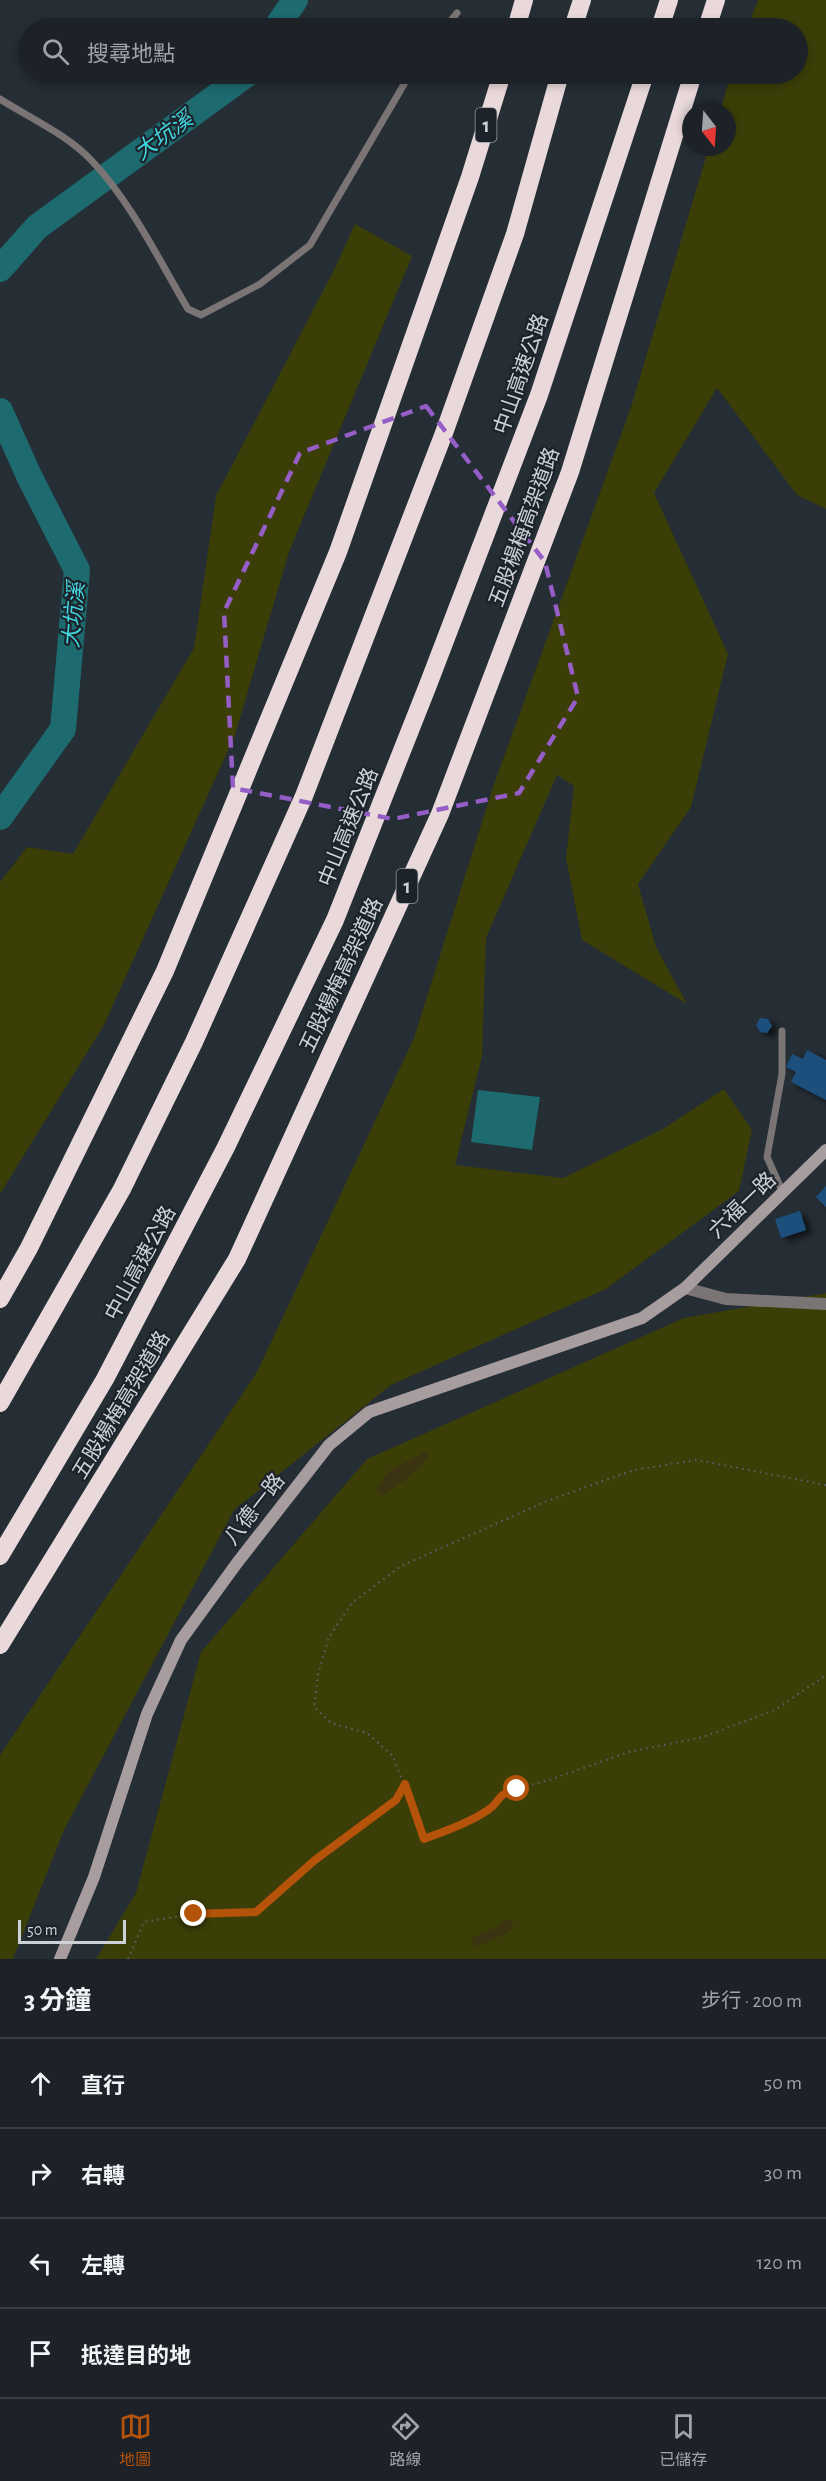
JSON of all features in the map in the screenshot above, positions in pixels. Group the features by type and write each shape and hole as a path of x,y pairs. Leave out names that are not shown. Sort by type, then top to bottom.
{"highway":[{"path":"519,18 524,0"},
{"path":"576,18 582,0"},
{"path":"663,18 669,0"},
{"path":"710,18 716,0"},
{"name":"1","path":"0,1299 29,1248 165,971 338,552 470,177 499,84"},
{"path":"0,1403 122,1189 194,1042 304,796 444,433 507,256 557,84"},
{"name":"中山高速公路","path":"0,1556 105,1379 226,1147 335,920 433,674 539,395 642,84"},
{"name":"五股楊梅高架道路","path":"0,1645 237,1259 440,814 570,472 690,84"}],"street":[{"name":"六福一路","path":"685,1288 826,1150"},
{"path":"685,1288 726,1299 826,1304"},
{"name":"八德一路","path":"60,1959 94,1877 147,1714 181,1640 237,1563 329,1445 369,1412 642,1317 685,1288"}],"lane":[{"path":"453,18 457,13"},
{"path":"0,99 74,145 92,161 116,191 188,309 201,315 260,284 310,245 404,84"},
{"path":"782,1031 782,1074 767,1156 783,1192"}],"path":[{"path":"826,1485 697,1460 634,1470 547,1501 401,1566 352,1603 329,1637 318,1674 315,1707 331,1723 367,1733 393,1756 424,1839 450,1830 490,1809 501,1793 549,1780 629,1752 703,1737 776,1710 826,1675"},
{"path":"128,1959 144,1922 194,1914 256,1912 315,1860 396,1800 405,1784"}],"highlighted area":[{"path":"426,406 545,562 578,697 519,793 393,819 233,788 224,612 300,453"}],"shaded area":[{"path":"758,0 826,0 826,509 797,495 717,388 654,493 728,654 691,807 638,884 656,947 687,1004 582,940 566,858 574,786 557,775 486,938 482,1056 455,1165 563,1178 661,1130 724,1089 752,1130 739,1191 606,1289 391,1385 234,1510 64,1830 13,1959 0,1959 0,1755 257,1372 414,1038 493,787 631,407 706,156 736,156 736,102 723,102 728,84 808,84 808,18 751,18"},
{"path":"355,224 412,256 289,552 235,735 104,1025 0,1194 0,882 27,847 73,854 194,648 216,496 336,266"},
{"path":"826,1293 826,1959 96,1959 136,1893 201,1652 367,1459 684,1318"}],"sand":[{"path":"425,1452 428,1457 407,1478 383,1496 376,1490 389,1471"},
{"path":"504,1920 510,1920 514,1926 509,1932 478,1946 473,1944 472,1938 496,1928"}],"water":[{"path":"478,1090 540,1097 532,1150 471,1142"}],"building":[{"path":"760,1018 768,1019 772,1026 767,1033 760,1032 756,1025"},
{"path":"807,1050 826,1060 826,1100 791,1082 796,1072 786,1067 792,1054 803,1059"},
{"path":"826,1186 826,1207 816,1197"},
{"path":"800,1211 806,1230 781,1238 775,1219"}],"waterway":[{"name":"大坑溪","path":"283,18 295,0"},
{"name":"大坑溪","path":"0,269 37,227 233,84"},
{"name":"大坑溪","path":"0,411 30,478 77,570 63,729 0,817"}],"route":[{"path":"194,1914 256,1912 315,1860 396,1800 405,1784 424,1839 450,1830 490,1809 501,1793 517,1789"}]}
